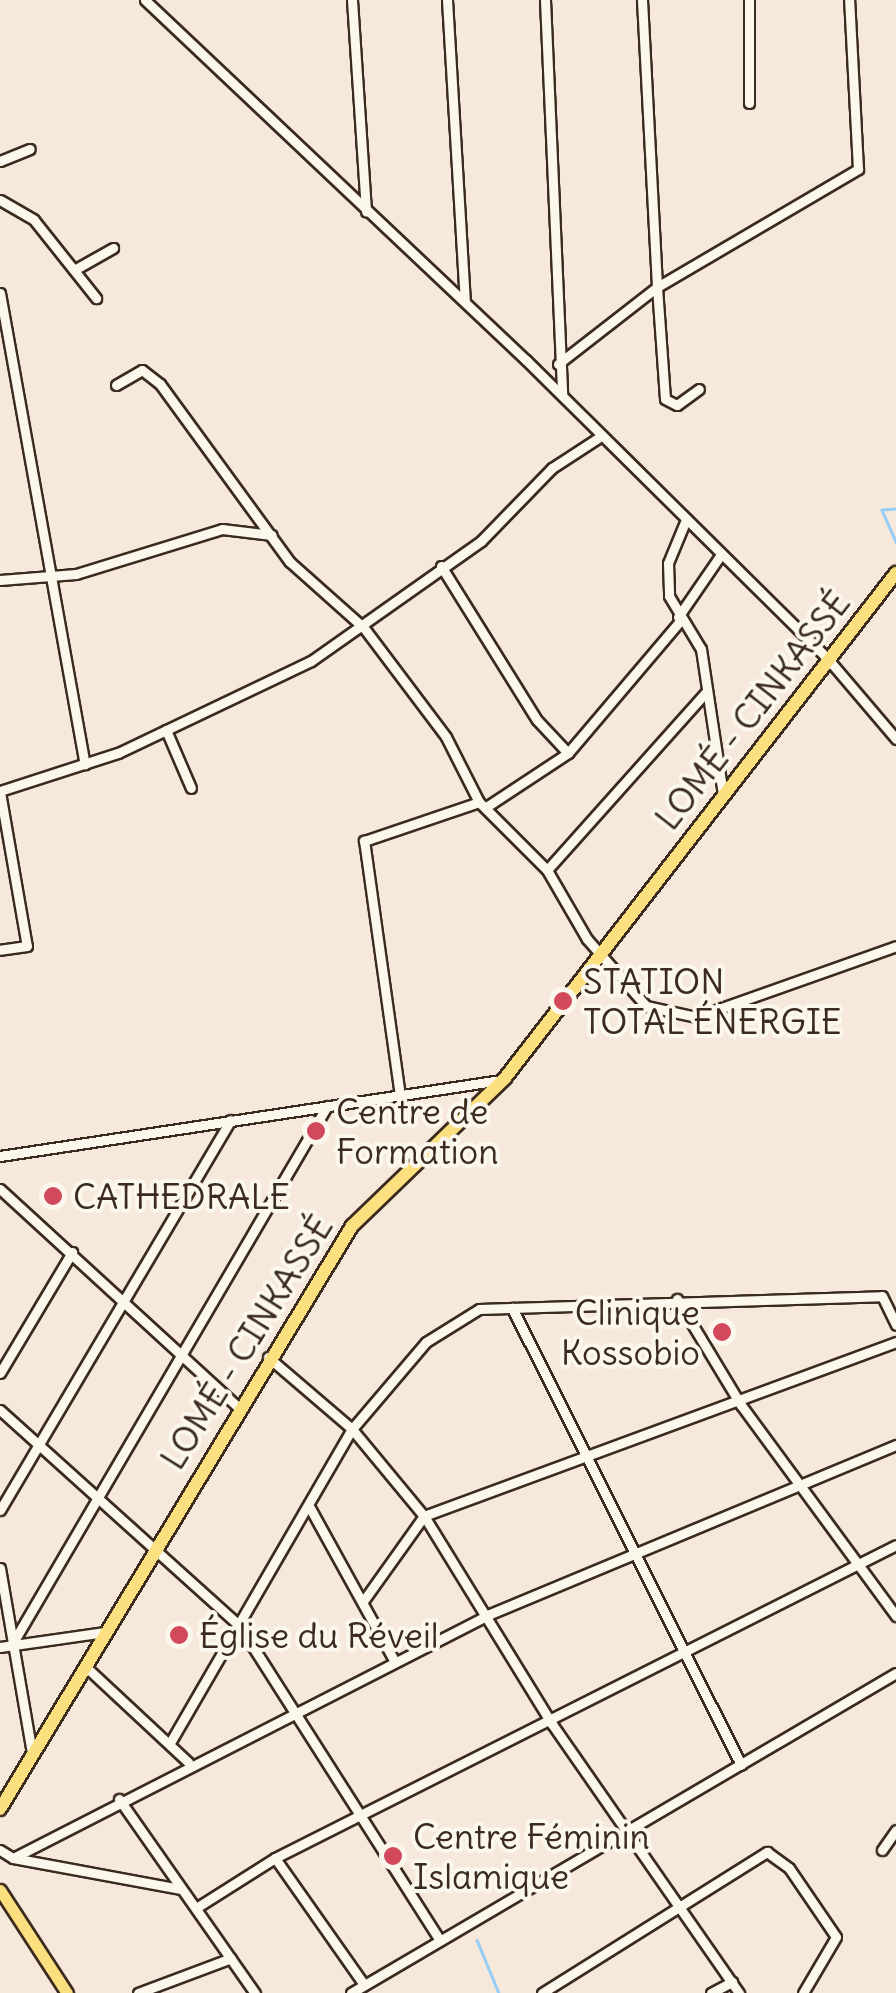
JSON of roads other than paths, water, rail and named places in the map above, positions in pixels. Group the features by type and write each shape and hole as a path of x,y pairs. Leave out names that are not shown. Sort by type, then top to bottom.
{"highway":[{"name":"LOMÉ - CINKASSÉ","path":"0,1809 268,1357 362,1212 505,1078 896,573"}],"main road":[{"path":"0,1890 67,1993"}],"street":[{"path":"145,0 562,395 598,438 828,660 896,739"},
{"path":"352,0 366,212"},
{"path":"447,0 465,300"},
{"path":"544,0 562,395"},
{"path":"642,0 665,399 677,406 699,389"},
{"path":"748,0 749,104"},
{"path":"558,364 656,287 858,168 850,0"},
{"path":"0,161 30,149"},
{"path":"0,200 24,210 96,298"},
{"path":"74,270 113,248"},
{"path":"0,294 5,356 85,764"},
{"path":"116,385 135,371 151,374 250,497 276,537 364,628 446,737 482,804 548,870 600,958 646,1006 696,1017 896,946"},
{"path":"0,950 27,946 0,792 85,764 166,730 364,628 598,438"},
{"path":"242,526 250,497"},
{"path":"685,522 668,563 679,620 700,650 723,794"},
{"path":"0,580 48,572 76,574 242,526 276,537"},
{"path":"400,1096 364,842 482,804 568,754 679,620 720,556"},
{"path":"441,566 537,720 568,754"},
{"path":"548,870 706,692"},
{"path":"166,730 191,788"},
{"path":"0,1156 505,1078"},
{"path":"5,1646 98,1500 327,1106"},
{"path":"0,1510 230,1120"},
{"path":"0,1189 239,1408"},
{"path":"0,1374 72,1252"},
{"path":"171,1742 310,1508 352,1429 426,1342 479,1309 677,1299 882,1296 896,1325"},
{"path":"677,1299 741,1404 798,1487 896,1616"},
{"path":"512,1308 632,1556 741,1765"},
{"path":"364,1600 424,1516 741,1404 896,1342"},
{"path":"268,1357 352,1429 424,1516 490,1614 552,1724 739,1993"},
{"path":"0,1410 37,1448 156,1545 239,1625 440,1940"},
{"path":"13,1858 188,1762 294,1716 394,1660 490,1614 896,1444"},
{"path":"310,1508 394,1660"},
{"path":"196,1908 275,1858 552,1724 896,1545"},
{"path":"0,1568 5,1646 33,1756"},
{"path":"5,1646 106,1632"},
{"path":"86,1666 188,1762"},
{"path":"353,1992 626,1828 896,1673"},
{"path":"118,1799 255,1993"},
{"path":"882,1850 896,1830"},
{"path":"0,1850 13,1858 181,1890"},
{"path":"542,1993 678,1904 767,1852 789,1868 836,1937 802,1993"},
{"path":"275,1858 364,1983"},
{"path":"138,1993 230,1958"},
{"path":"711,1993 732,1982"}],"waterway":[{"path":"896,509 882,510 896,542"},
{"path":"477,1940 499,1993"}],"place":[{"name":"STATION TOTAL ÉNERGIE","path":"563,1001"},
{"name":"Centre de Formation","path":"316,1131"},
{"name":"CATHEDRALE","path":"53,1196"},
{"name":"Clinique Kossobio","path":"722,1332"},
{"name":"Église du Réveil","path":"179,1635"},
{"name":"Centre Féminin Islamique","path":"393,1856"}]}
